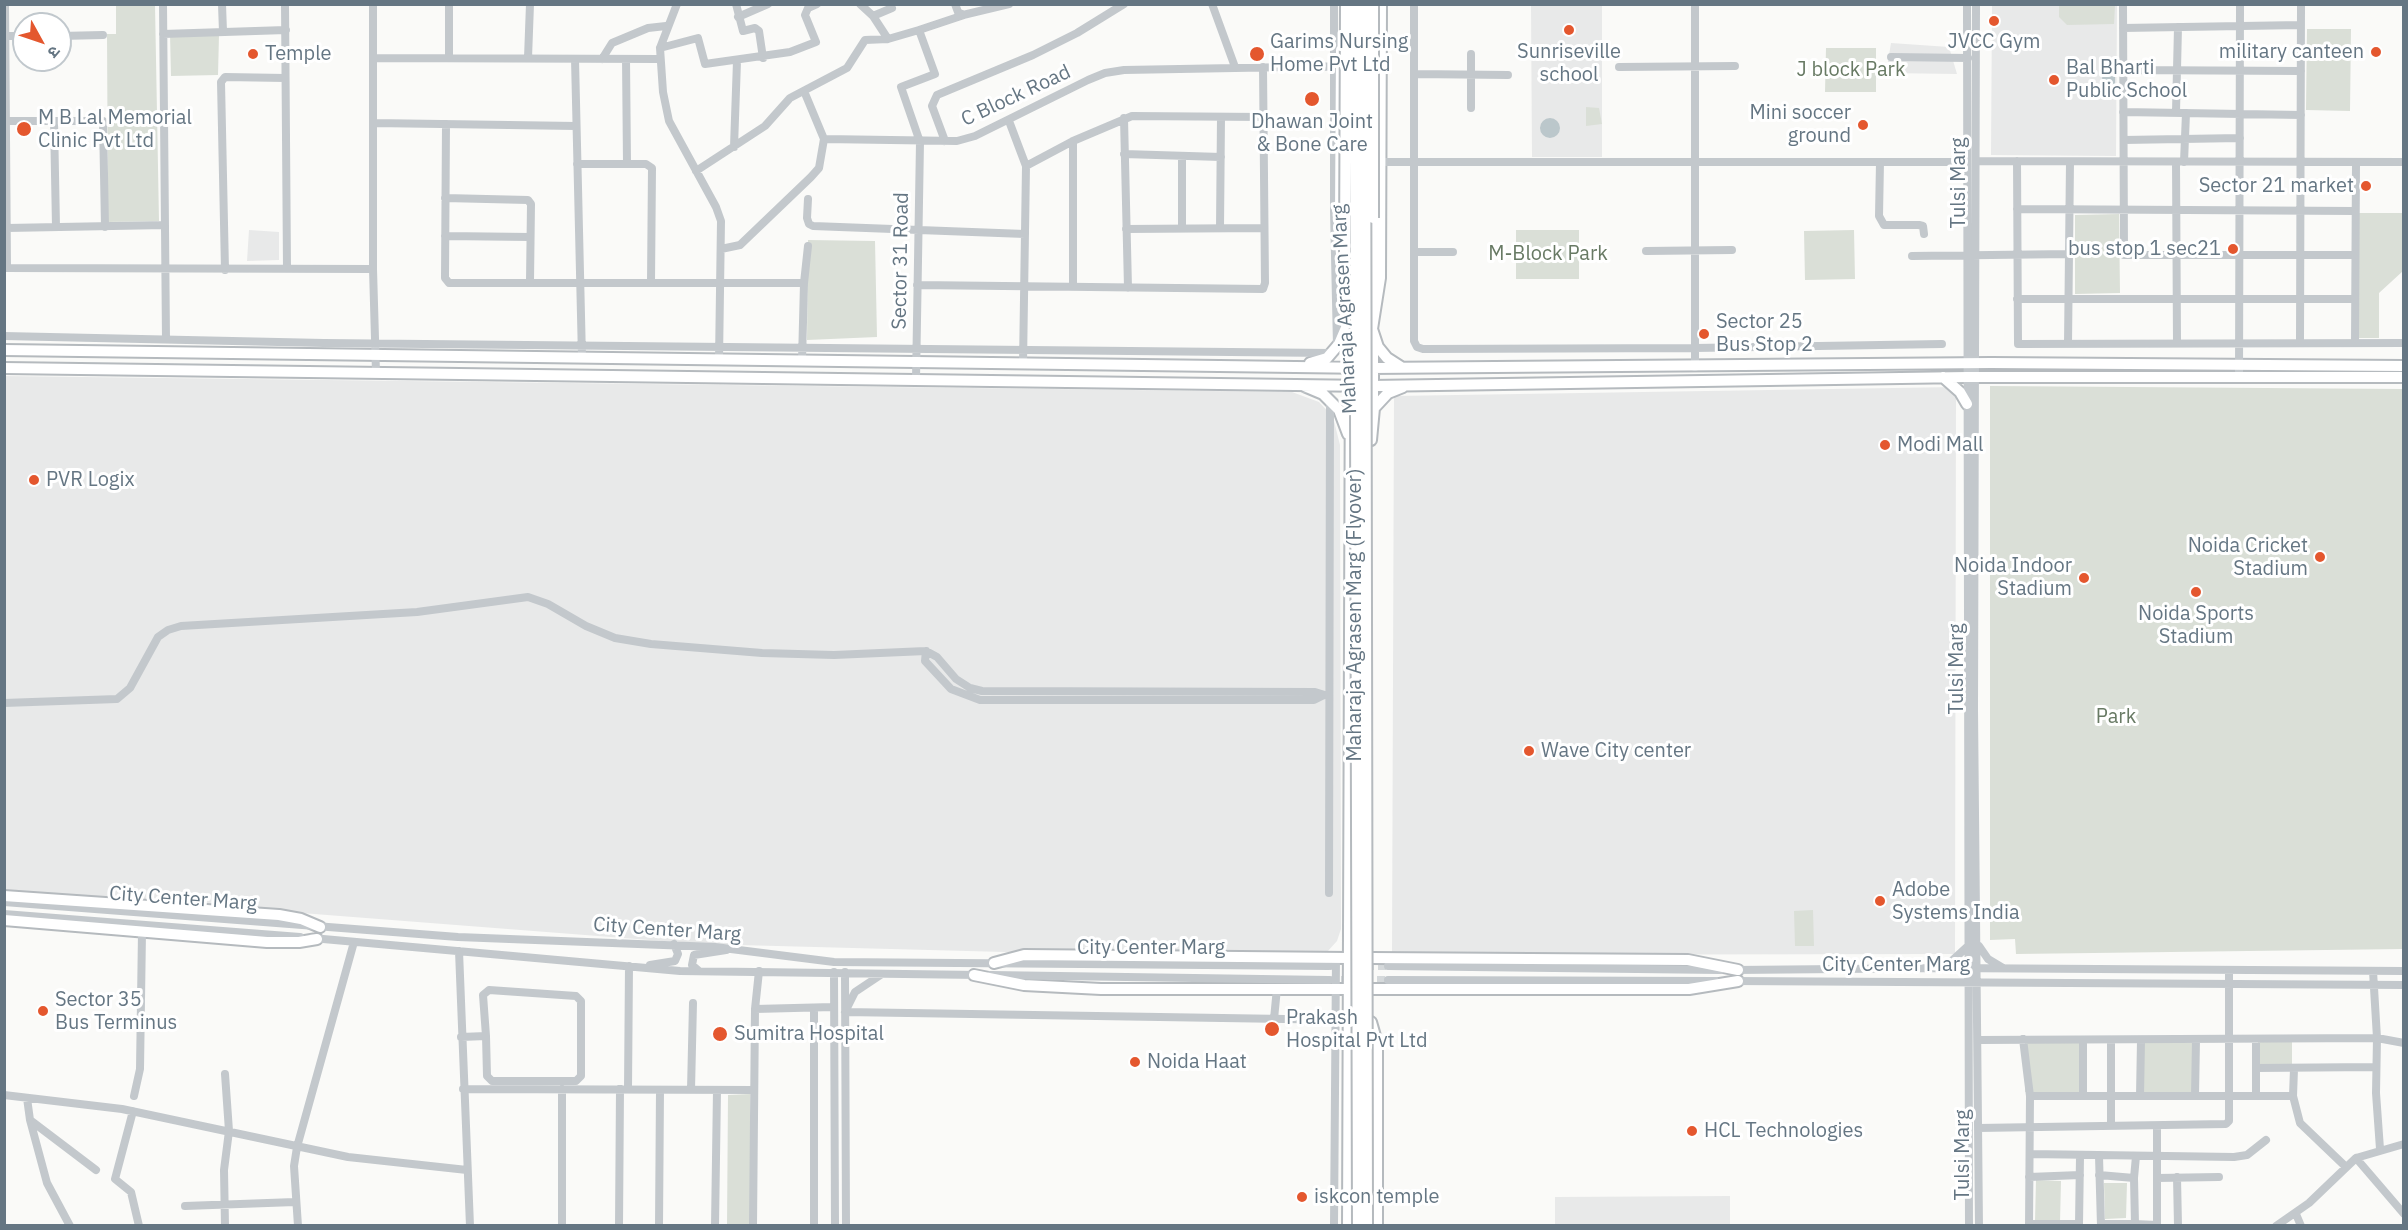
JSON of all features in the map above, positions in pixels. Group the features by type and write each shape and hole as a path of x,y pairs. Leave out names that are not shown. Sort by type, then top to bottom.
{"main road":[{"name":"Maharaja Agrasen Marg","path":"1345,4 1337,67 1340,251 1348,326 1346,384 1350,440 1348,1226"},
{"path":"1298,367 1327,358 1348,326 1345,255 1345,4"},
{"name":"Maharaja Agrasen Marg (Flyover)","path":"1355,4 1358,1226"},
{"name":"Maharaja Agrasen Marg (Flyover)","path":"1365,4 1368,1226"},
{"path":"1373,4 1372,329 1382,353 1401,367"},
{"name":"Maharaja Agrasen Marg","path":"1368,1226 1371,1022 1371,429 1375,368 1372,329 1380,278 1381,4"},
{"path":"4,350 1375,368 1695,356 1972,363 2403,366"},
{"path":"4,368 1373,386 1943,377 2403,378"},
{"path":"1943,377 1960,392 1967,404"},
{"path":"1299,384 1323,394 1339,410 1350,440"},
{"path":"1373,415 1381,398 1412,384"},
{"path":"1349,744 1371,742"},
{"path":"4,896 279,915 301,919 321,927"},
{"path":"4,920 267,942 299,942 317,939"},
{"path":"994,963 1024,955 1332,962 1348,958"},
{"path":"1371,958 1688,960 1738,976"},
{"path":"974,975 1035,986 1101,989 1276,988 1332,984 1348,989"},
{"path":"1371,989 1689,989 1738,976"},
{"path":"1342,1226 1342,1036 1348,1020"},
{"path":"1371,1022 1377,1043 1377,1226"},
{"path":"1348,1120 1370,1118"}],"street":[{"path":"5,4 6,268 373,269"},
{"path":"163,4 166,339"},
{"path":"222,4 223,32"},
{"path":"285,4 287,269"},
{"path":"373,4 373,269 376,373"},
{"path":"449,4 449,58"},
{"path":"528,58 530,4"},
{"path":"736,4 743,31 755,28 759,31 763,58"},
{"path":"738,17 768,4"},
{"path":"660,48 698,38 704,64 763,58 814,45 817,39 805,15 808,8 817,4"},
{"path":"860,4 873,16 888,39"},
{"path":"955,4 958,12 964,15"},
{"path":"696,171 765,126 790,98 847,68 865,40 888,39 964,15 1009,4"},
{"path":"945,141 932,106 937,95 1033,55 1077,33 1124,4"},
{"path":"1212,4 1236,67"},
{"path":"4,336 1024,351 1334,350 1337,67 1334,4"},
{"path":"1414,4 1414,341 1417,347 1423,349 1695,356 1942,344"},
{"path":"1695,4 1695,356"},
{"name":"Tulsi Marg","path":"1967,4 1966,254 1972,363"},
{"name":"Tulsi Marg","path":"1969,1226 1968,946 1972,363 1976,254 1976,4"},
{"path":"2123,4 2124,255 2355,255"},
{"path":"2239,377 2240,4"},
{"path":"2300,343 2301,4"},
{"path":"674,6 666,26 659,59 669,121 716,207 721,221 719,360"},
{"path":"873,16 892,8"},
{"path":"2123,28 2301,25"},
{"path":"602,59 612,43 648,28 666,26"},
{"path":"2176,112 2178,27"},
{"path":"163,34 286,30"},
{"path":"919,30 935,74 900,87 920,142"},
{"path":"72,36 104,35"},
{"path":"1471,54 1471,108"},
{"path":"1892,57 1968,58"},
{"path":"374,58 659,59"},
{"path":"575,59 582,358"},
{"path":"626,59 627,164"},
{"path":"734,147 737,61"},
{"name":"C Block Road","path":"824,139 920,142 975,136 1105,73 1124,70 1381,66"},
{"path":"1620,66 1735,66"},
{"path":"917,285 1263,289 1265,283 1263,67"},
{"path":"2124,70 2301,71"},
{"path":"1414,74 1508,75"},
{"path":"225,270 221,82 225,77 285,78"},
{"path":"721,249 740,245 819,168 824,139 804,91"},
{"path":"2122,112 2301,115"},
{"path":"2177,343 2175,208 2186,113"},
{"path":"1026,166 1124,118 1143,115 1263,117"},
{"path":"1220,228 1221,117"},
{"path":"1124,118 1128,288"},
{"path":"6,121 103,122 105,227"},
{"path":"54,121 56,227"},
{"path":"1009,121 1026,166 1023,364"},
{"path":"374,123 576,126"},
{"path":"446,124 444,278 449,283 530,281 804,283"},
{"path":"2124,140 2185,137 2240,138"},
{"path":"1073,141 1073,287"},
{"name":"Sector 31 Road","path":"916,380 920,142"},
{"path":"1125,154 1221,157"},
{"path":"1182,156 1182,228"},
{"path":"2017,161 2018,344 2403,343"},
{"path":"1381,162 1966,162"},
{"path":"1880,162 1879,216 1884,225 1919,225 1923,226 1924,234"},
{"path":"1976,162 2403,162"},
{"path":"2068,344 2070,162"},
{"path":"2355,343 2356,162"},
{"path":"577,164 646,164 652,168 651,282"},
{"path":"445,198 528,200 531,204 530,281"},
{"path":"808,199 807,218 809,224 813,226 1025,234"},
{"path":"2017,209 2239,208 2355,211"},
{"path":"7,228 165,225"},
{"path":"1126,229 1263,228"},
{"path":"445,236 530,237"},
{"path":"802,361 804,283 808,246"},
{"path":"1646,251 1732,250"},
{"path":"1414,252 1453,252"},
{"path":"1912,256 2070,254"},
{"path":"2017,298 2355,300"},
{"name":"Tulsi Marg","path":"1972,377 1967,404 1971,710 1978,941 1979,1226"},
{"path":"1329,892 1325,696 1330,401"},
{"path":"4,703 117,699 130,688 158,637 168,630 181,626 417,612 528,597 548,604 586,626 615,638 651,644 762,653 834,655 926,651 925,661 951,689 980,700 1314,700 1325,696"},
{"name":"City Center Marg","path":"4,902 458,937 674,944 834,962 994,963"},
{"name":"City Center Marg","path":"4,914 699,971 845,972 1332,984"},
{"path":"134,1096 140,1069 142,932"},
{"path":"1978,941 1988,959 2005,969"},
{"path":"298,1226 295,1202 297,1147 354,942"},
{"path":"642,967 675,961 678,954 674,944"},
{"path":"1944,968 1968,946"},
{"path":"699,971 692,965 694,955 728,949"},
{"path":"459,951 470,1226"},
{"path":"1332,962 1335,1018 1334,1226"},
{"path":"619,1226 629,966"},
{"name":"City Center Marg","path":"1388,966 1952,982 2403,985"},
{"name":"City Center Marg","path":"1388,980 1738,976 1944,968 2403,971"},
{"path":"1978,1128 2111,1125 2157,1127 2226,1124 2229,970"},
{"path":"753,1226 755,1009 759,971"},
{"path":"2373,971 2377,1038 2375,1068 2380,1149"},
{"path":"834,972 835,1226"},
{"path":"845,972 846,1226"},
{"path":"844,1012 855,992 885,973"},
{"path":"1952,982 1968,1002"},
{"path":"1274,1019 1276,988"},
{"path":"489,990 576,996 581,1001 581,1076 576,1081 492,1081 487,1076 486,1036 483,995 489,990"},
{"path":"691,1090 693,1003"},
{"path":"755,1009 833,1007"},
{"path":"814,1008 814,1226"},
{"path":"844,1012 1348,1020"},
{"path":"461,1037 486,1036"},
{"path":"1979,1040 2377,1038 2403,1043"},
{"path":"2023,1040 2030,1096 2029,1225 2079,1225 2080,1157"},
{"path":"2083,1040 2083,1095"},
{"path":"2111,1040 2111,1125"},
{"path":"2140,1096 2141,1040"},
{"path":"2195,1096 2196,1040"},
{"path":"2256,1040 2256,1096"},
{"path":"2256,1068 2375,1068"},
{"path":"2294,1069 2293,1096 2300,1123 2346,1167"},
{"path":"225,1074 229,1131 222,1204 225,1226"},
{"path":"463,1089 754,1090"},
{"path":"562,1089 562,1226"},
{"path":"659,1226 660,1090"},
{"path":"715,1226 717,1090"},
{"path":"4,1095 133,1111 348,1157 467,1170"},
{"path":"2030,1096 2293,1096"},
{"path":"27,1098 30,1120 47,1183 70,1226"},
{"path":"133,1111 115,1179 131,1192 139,1226"},
{"path":"30,1120 96,1170"},
{"path":"2099,1156 2101,1225 2157,1225 2157,1127"},
{"path":"2030,1154 2080,1157 2234,1157 2247,1155 2266,1140"},
{"path":"2276,1226 2296,1214 2356,1158 2403,1144"},
{"path":"2135,1224 2136,1156"},
{"path":"2356,1158 2403,1214"},
{"path":"2029,1177 2079,1175"},
{"path":"2099,1175 2134,1178"},
{"path":"2177,1177 2178,1226"},
{"path":"2157,1178 2219,1177"},
{"path":"185,1206 295,1202"},
{"path":"2296,1214 2301,1226"}],"shaded area":[{"path":"1531,5 1602,5 1602,157 1532,157"},
{"name":"Bal Bharti Public School","path":"1992,5 2117,5 2116,156 1991,155"},
{"path":"1891,43 1949,47 1957,74 1886,73"},
{"path":"2103,68 2115,68 2115,93 2101,93"},
{"path":"1550,118 1557,121 1560,128 1557,135 1550,138 1543,135 1540,128 1543,121"},
{"path":"249,230 279,232 279,260 247,261"},
{"path":"4,376 1292,392 1319,402 1333,417 1340,445 1341,929 1337,941 1327,952 1309,960 701,944 5,890"},
{"path":"1956,387 1955,954 1392,955 1394,396"},
{"path":"1730,1196 1730,1225 1555,1225 1555,1197"}],"green space":[{"path":"116,5 155,5 159,221 108,222 107,34 116,34"},
{"path":"2059,5 2115,5 2114,24 2067,25 2059,17"},
{"path":"2307,29 2351,29 2350,111 2306,110"},
{"path":"170,34 219,35 218,75 171,76"},
{"name":"J block Park","path":"1826,48 1876,48 1876,92 1825,92"},
{"path":"1586,107 1599,108 1602,124 1586,126"},
{"path":"2359,213 2403,213 2403,271 2379,293 2379,338 2359,338"},
{"path":"2119,214 2120,293 2075,294 2075,215"},
{"name":"M-Block Park","path":"1516,230 1579,230 1579,279 1516,279"},
{"path":"1854,230 1855,279 1805,280 1804,231"},
{"path":"808,240 875,241 877,337 807,340"},
{"name":"Noida Sports Stadium","path":"1990,386 2403,389 2403,949 2016,954 2015,939 1990,940"},
{"path":"1813,910 1814,946 1795,946 1794,911"},
{"path":"2258,1041 2292,1042 2292,1067 2257,1066"},
{"path":"2025,1042 2081,1043 2080,1093 2025,1092"},
{"path":"2144,1043 2193,1043 2193,1094 2143,1094"},
{"path":"750,1094 750,1225 727,1226 728,1095"},
{"path":"2036,1180 2061,1181 2060,1222 2035,1221"},
{"path":"2104,1183 2127,1183 2126,1218 2105,1219"}],"tunnel":[{"path":"1330,966 1388,966"},
{"path":"1329,980 1388,980"}],"place":[{"name":"JVCC Gym","path":"1994,21"},
{"name":"Sunriseville school","path":"1569,30"},
{"name":"military canteen","path":"2376,52"},
{"name":"Temple","path":"253,54"},
{"name":"Garims Nursing Home Pvt Ltd","path":"1257,54"},
{"name":"Bal Bharti Public School","path":"2054,80"},
{"name":"Dhawan Joint & Bone Care","path":"1312,99"},
{"name":"Mini soccer ground","path":"1863,125"},
{"name":"M B Lal Memorial Clinic Pvt Ltd","path":"24,129"},
{"name":"Sector 21 market","path":"2366,186"},
{"name":"bus stop 1 sec21","path":"2233,249"},
{"name":"Sector 25 Bus Stop 2","path":"1704,334"},
{"name":"Modi Mall","path":"1885,445"},
{"name":"PVR Logix","path":"34,480"},
{"name":"Noida Cricket Stadium","path":"2320,557"},
{"name":"Noida Indoor Stadium","path":"2084,578"},
{"name":"Noida Sports Stadium","path":"2196,592"},
{"name":"Wave City center","path":"1529,751"},
{"name":"Adobe Systems India","path":"1880,901"},
{"name":"Sector 35 Bus Terminus","path":"43,1011"},
{"name":"Prakash Hospital Pvt Ltd","path":"1272,1029"},
{"name":"Sumitra Hospital","path":"720,1034"},
{"name":"Noida Haat","path":"1135,1062"},
{"name":"HCL Technologies","path":"1692,1131"},
{"name":"iskcon temple","path":"1302,1197"}],"park label":[{"name":"Park","path":"2116,717"}]}
